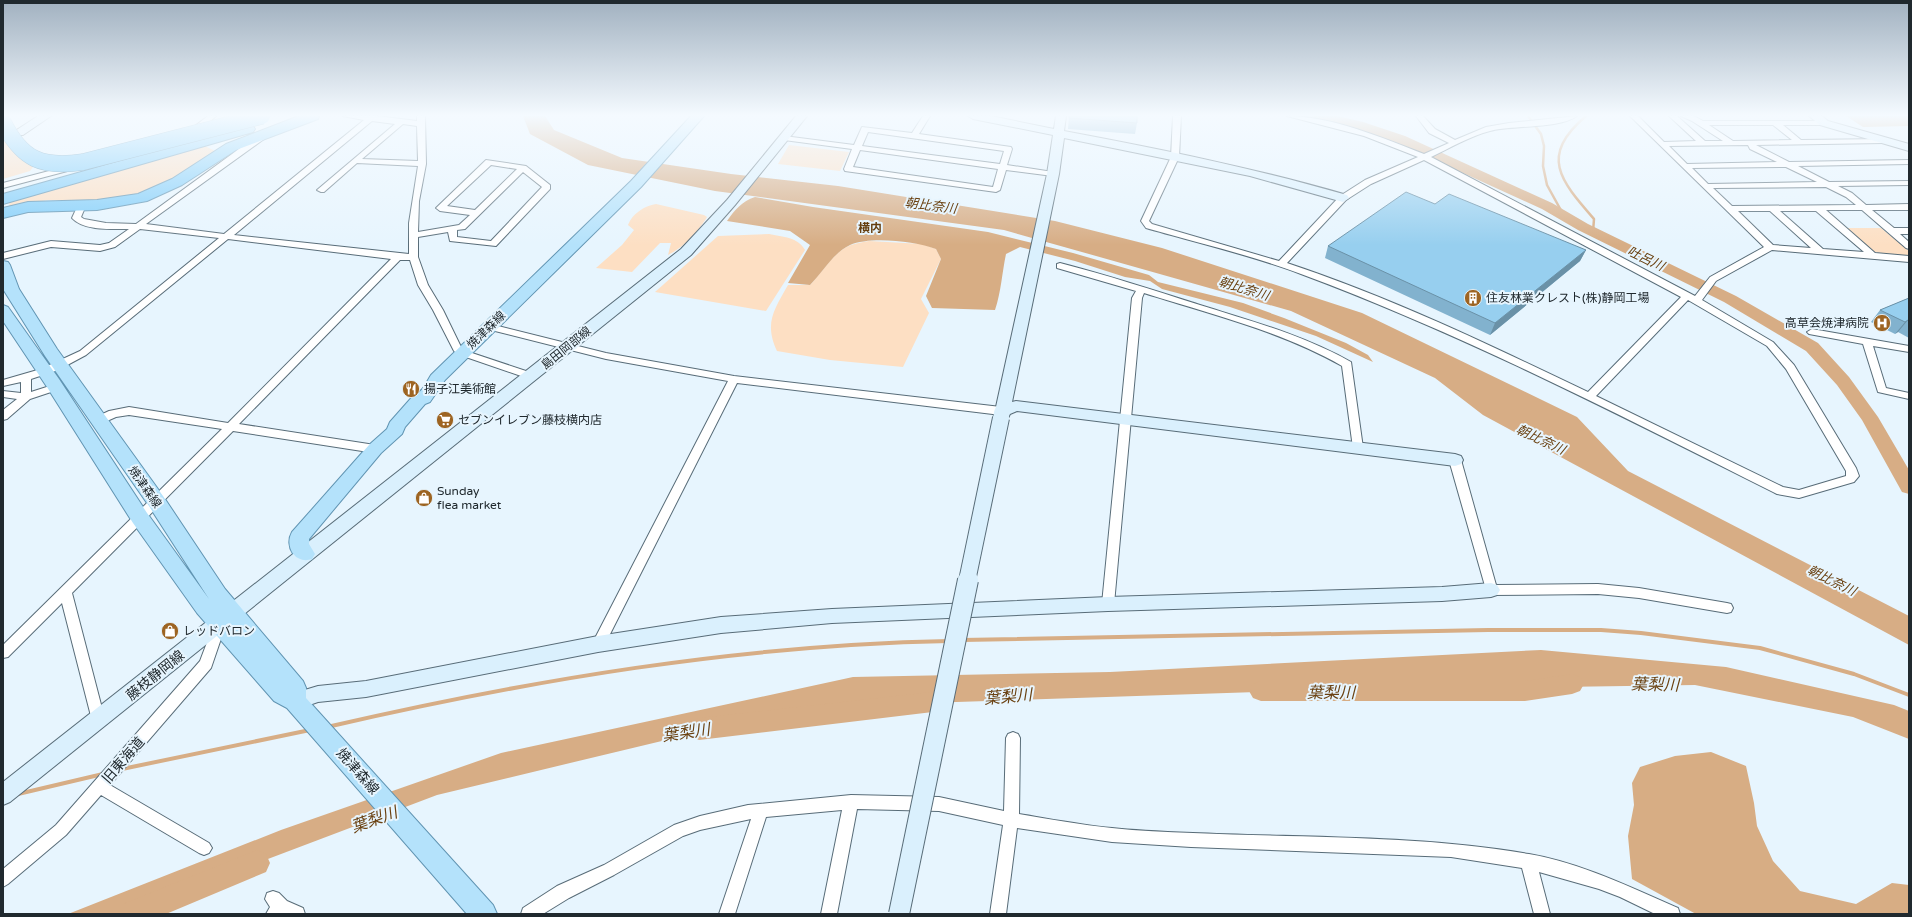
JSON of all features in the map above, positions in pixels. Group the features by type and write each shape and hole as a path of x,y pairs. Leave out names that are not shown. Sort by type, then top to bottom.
{"highway":[{"path":"34,159 44,164 54,165 83,162 95,159"},
{"path":"3,195 129,159"},
{"path":"3,199 142,159"},
{"path":"3,213 34,207 118,203 150,195 177,182 213,159"}],"main road":[{"name":"焼津森線","path":"305,554 299,546 299,538 375,449 388,439 396,430 396,426 419,400 424,398 437,382 437,379 636,184 660,159"},
{"name":"焼津森線","path":"3,265 11,289 51,352 56,387 140,518 204,607 226,619"},
{"name":"焼津森線","path":"3,310 98,421 156,501 226,619 282,694 295,701 331,740 484,914"}],"street":[{"path":"37,159 47,174"},
{"path":"3,186 105,159"},
{"path":"3,256 26,249 51,244 106,247 112,245 230,159"},
{"path":"3,383 26,378 53,368 83,353 322,159"},
{"path":"321,190 358,159"},
{"path":"422,159 415,201 413,235 414,257 423,285 438,310 457,349 463,353 530,376"},
{"name":"島田岡部線","path":"305,554 686,252 710,228 767,159"},
{"path":"852,159 848,169 996,190 1005,159"},
{"path":"940,159 1052,174"},
{"path":"899,914 1054,159"},
{"path":"1174,159 1145,221 1149,226 1281,264 1349,289 1419,318 1590,396 1780,491 1799,494 1850,479 1853,476 1852,471 1790,367 1770,344 1692,298 1428,159"},
{"path":"1188,159 1268,176 1343,198"},
{"path":"1281,264 1343,198 1368,182 1421,159"},
{"path":"1678,159 1770,247"},
{"path":"1776,159 1849,195 1909,246"},
{"path":"355,161 422,164"},
{"path":"452,228 453,239 493,244 547,187 523,168 489,162 440,208 477,213"},
{"path":"1686,166 1909,162"},
{"path":"413,235 462,227 523,168"},
{"path":"1707,186 1909,184"},
{"path":"82,205 76,218 83,222 124,227 139,226 398,257 414,257"},
{"path":"1731,209 1909,207"},
{"path":"1818,208 1872,255"},
{"path":"1773,209 1820,251"},
{"path":"1891,231 1909,231"},
{"path":"1590,396 1712,279 1770,247 1909,259"},
{"path":"3,653 65,590 140,518 398,257"},
{"path":"1060,266 1141,289 1277,332 1332,355 1347,364 1358,448"},
{"path":"1108,604 1127,420 1137,298 1141,289"},
{"path":"490,327 606,356 734,379 1001,415 1016,406 1454,460 1491,590"},
{"path":"1812,332 1909,349"},
{"path":"1867,342 1882,390 1909,396"},
{"path":"26,378 26,397"},
{"path":"598,644 734,379"},
{"path":"3,416 26,397 56,387"},
{"path":"3,394 26,397"},
{"path":"98,421 113,414 129,411 228,428 375,449"},
{"name":"藤枝静岡線","path":"3,795 226,619 305,554"},
{"path":"65,590 98,720"},
{"path":"295,701 318,694 366,689 598,644 721,625 824,616 1108,604 1434,594 1491,590 1604,590 1639,593 1727,608"},
{"name":"旧東海道","path":"3,879 61,830 206,664 226,619"},
{"path":"998,914 1011,820 1013,738"},
{"path":"103,783 204,848"},
{"path":"829,914 851,802"},
{"path":"529,914 563,892 609,870 679,830 727,816 851,802 939,804 1011,820 1112,835 1191,840 1451,850 1492,854 1528,861 1565,871 1620,889 1672,914"},
{"path":"727,914 761,811"},
{"path":"1528,861 1542,914"},
{"path":"276,906 297,914"}],"shaded area":[{"path":"3,159 26,159 33,167 30,171 3,179"},
{"path":"155,159 204,159 179,177 134,196 105,200 48,200 9,207 10,200"},
{"path":"781,159 846,159 840,171 778,164"},
{"path":"755,197 813,207 988,232 1073,253 1149,275 1158,282 1243,303 1346,343 1368,355 1373,362 1316,336 1230,307 1162,289 1150,281 1125,277 1075,261 1020,247 1006,254 995,310 932,308 926,296 941,259 936,249 905,242 880,240 859,242 850,245 844,248 833,258 810,285 788,283 810,245 790,231 727,221 742,204"},
{"path":"656,204 707,217 700,228 685,244 668,255 671,243 660,243 632,272 596,268 622,245 634,230 628,225 632,217 643,209"},
{"path":"1844,228 1881,228 1909,251 1909,256 1873,252"},
{"path":"769,234 794,240 798,242 805,250 766,311 655,292 718,236"},
{"path":"869,241 922,244 936,249 941,259 921,299 929,313 903,367 830,360 777,351 771,332 772,317 788,285 810,285 839,252 851,245"},
{"path":"1711,752 1746,766 1757,826 1773,861 1800,891 1856,904 1892,883 1909,885 1909,914 1696,914 1632,879 1628,836 1634,805 1632,783 1640,767 1675,756"}],"water":[{"name":"朝比奈川","path":"576,159 627,159 731,174 838,186 1055,221 1162,248 1362,313 1577,417 1628,471 1909,616 1909,645 1483,415 1435,378 1291,311 1004,230 715,191 588,165"},
{"path":"1541,650 1726,667 1894,705 1909,711 1909,739 1853,717 1695,685 1287,691 803,707 437,795 122,914 68,914 281,830 501,753 853,677 1110,672"}],"building":[{"name":"住友林業クレスト(株)静岡工場","path":"1406,192 1435,204 1449,194 1586,250 1495,323 1328,246"},
{"path":"1909,298 1909,320 1905,322 1880,310"}],"waterway":[{"name":"吐呂川","path":"1443,159 1547,206 1583,227 1730,299 1812,347 1843,381 1869,417 1909,487"},
{"path":"1543,159 1543,166 1547,185 1563,214"},
{"path":"1559,159 1560,168 1564,180 1594,219 1593,232"},
{"path":"962,640 1488,630 1601,630 1641,633 1760,648 1854,674 1909,695"},
{"path":"327,727 481,694 636,668 792,650 870,644 949,641"},
{"name":"葉梨川","path":"1261,691 1525,691 1572,684"},
{"name":"葉梨川","path":"699,729 941,701"},
{"path":"122,769 310,730"},
{"path":"18,794 103,774"},
{"name":"葉梨川","path":"133,914 257,863"}],"place":[{"name":"住友林業クレスト(株)静岡工場","path":"1473,298"},
{"name":"高草会焼津病院","path":"1882,323"},
{"name":"揚子江美術館","path":"411,389"},
{"name":"セブンイレブン藤枝横内店","path":"445,420"},
{"name":"Sunday flea market","path":"424,498"},
{"name":"レッドバロン","path":"170,631"}],"district":[{"name":"横内","path":"870,228"}]}
